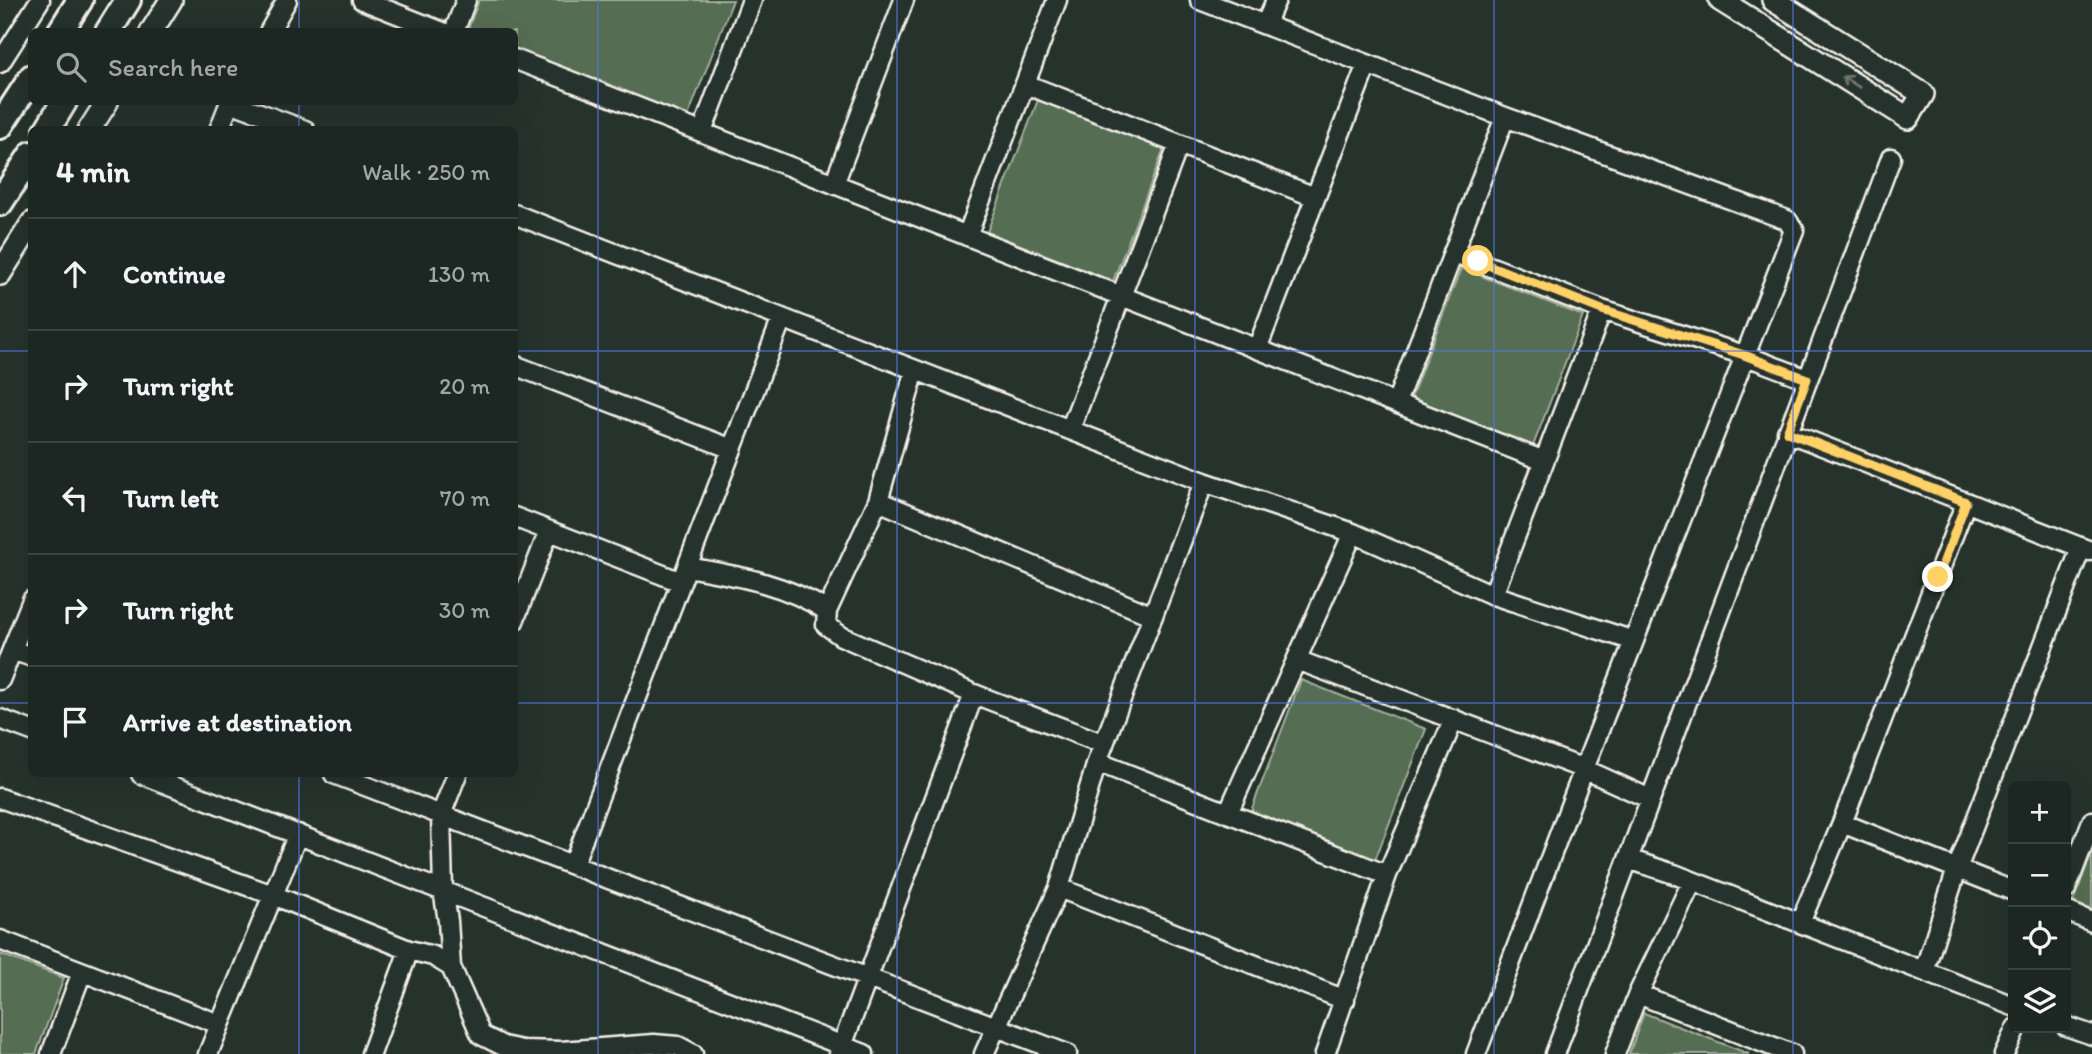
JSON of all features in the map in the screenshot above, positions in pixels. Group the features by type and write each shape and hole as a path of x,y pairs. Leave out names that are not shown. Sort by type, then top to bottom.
{"main road":[{"path":"62,28 80,0"},
{"path":"110,28 128,0"},
{"path":"0,126 28,82"},
{"path":"49,126 62,105"},
{"path":"0,204 28,159"}],"street":[{"path":"0,63 40,0"},
{"path":"154,28 171,0"},
{"path":"271,28 286,0"},
{"path":"362,0 433,28"},
{"path":"456,28 466,0"},
{"path":"702,132 752,0"},
{"path":"834,184 904,0"},
{"path":"967,236 1057,0"},
{"path":"1200,0 1505,117 1787,219 1794,230 1476,1054"},
{"path":"1265,25 1276,0"},
{"path":"1720,0 1909,118 1923,94 1773,0"},
{"path":"518,61 1544,461"},
{"path":"1257,349 1367,64"},
{"path":"1025,84 1315,197"},
{"path":"92,126 105,105"},
{"path":"221,126 229,105"},
{"path":"238,105 294,126"},
{"path":"1396,403 1505,117"},
{"path":"1070,430 1180,144"},
{"path":"1555,1054 1891,158"},
{"path":"518,216 1204,482 1353,533 1493,595 1634,641"},
{"path":"0,274 28,229"},
{"path":"1453,252 1602,310 1744,355 1807,379"},
{"path":"1493,595 1602,310"},
{"path":"573,865 782,318"},
{"path":"518,367 732,449"},
{"path":"915,370 878,501 827,611 826,625 841,636 974,694 1104,744"},
{"path":"1787,432 2087,550 1958,869 1924,971"},
{"path":"984,1054 1059,888 1097,762 1204,482"},
{"path":"878,501 1153,616"},
{"path":"1800,923 1842,823 1966,502"},
{"path":"518,519 684,575 765,582 807,598 827,611"},
{"path":"518,611 549,531"},
{"path":"1228,813 1353,533"},
{"path":"0,680 28,610"},
{"path":"12,650 28,656"},
{"path":"1297,660 1584,769 1650,799"},
{"path":"840,1050 974,694"},
{"path":"0,719 28,730"},
{"path":"1325,1054 1387,875 1454,719"},
{"path":"1097,762 1387,875"},
{"path":"149,777 443,890 840,1050 864,1054"},
{"path":"342,777 1067,1054"},
{"path":"456,777 441,815 443,890 451,967 481,1035 503,1046 522,1050 561,1051 654,1044 678,1046 693,1054"},
{"path":"0,798 273,895 409,950 433,956 451,967"},
{"path":"2071,876 2092,821"},
{"path":"1842,823 2008,889"},
{"path":"208,1054 298,834"},
{"path":"1628,859 2008,1004"},
{"path":"1615,1054 1638,994 1692,882"},
{"path":"1059,888 1345,1000"},
{"path":"2071,913 2092,922"},
{"path":"0,940 219,1024"},
{"path":"371,1054 409,950"},
{"path":"51,1054 82,972"},
{"path":"1638,994 1792,1054"},
{"path":"2071,1028 2092,1035"},
{"path":"2004,1054 2014,1033"}],"green space":[{"path":"479,0 733,0 687,119 518,52 518,28 468,28"},
{"path":"1038,100 1164,149 1113,281 987,232"},
{"path":"1461,268 1583,316 1533,446 1411,398"},
{"path":"1301,680 1426,729 1375,860 1251,811"},
{"path":"2092,853 2092,910 2073,902"},
{"path":"0,954 64,978 36,1054 0,1054"},
{"path":"1644,1013 1749,1054 1629,1054"}],"route":[{"path":"1478,261 1602,310 1744,355 1807,379 1787,432 1966,502 1938,577"}]}
